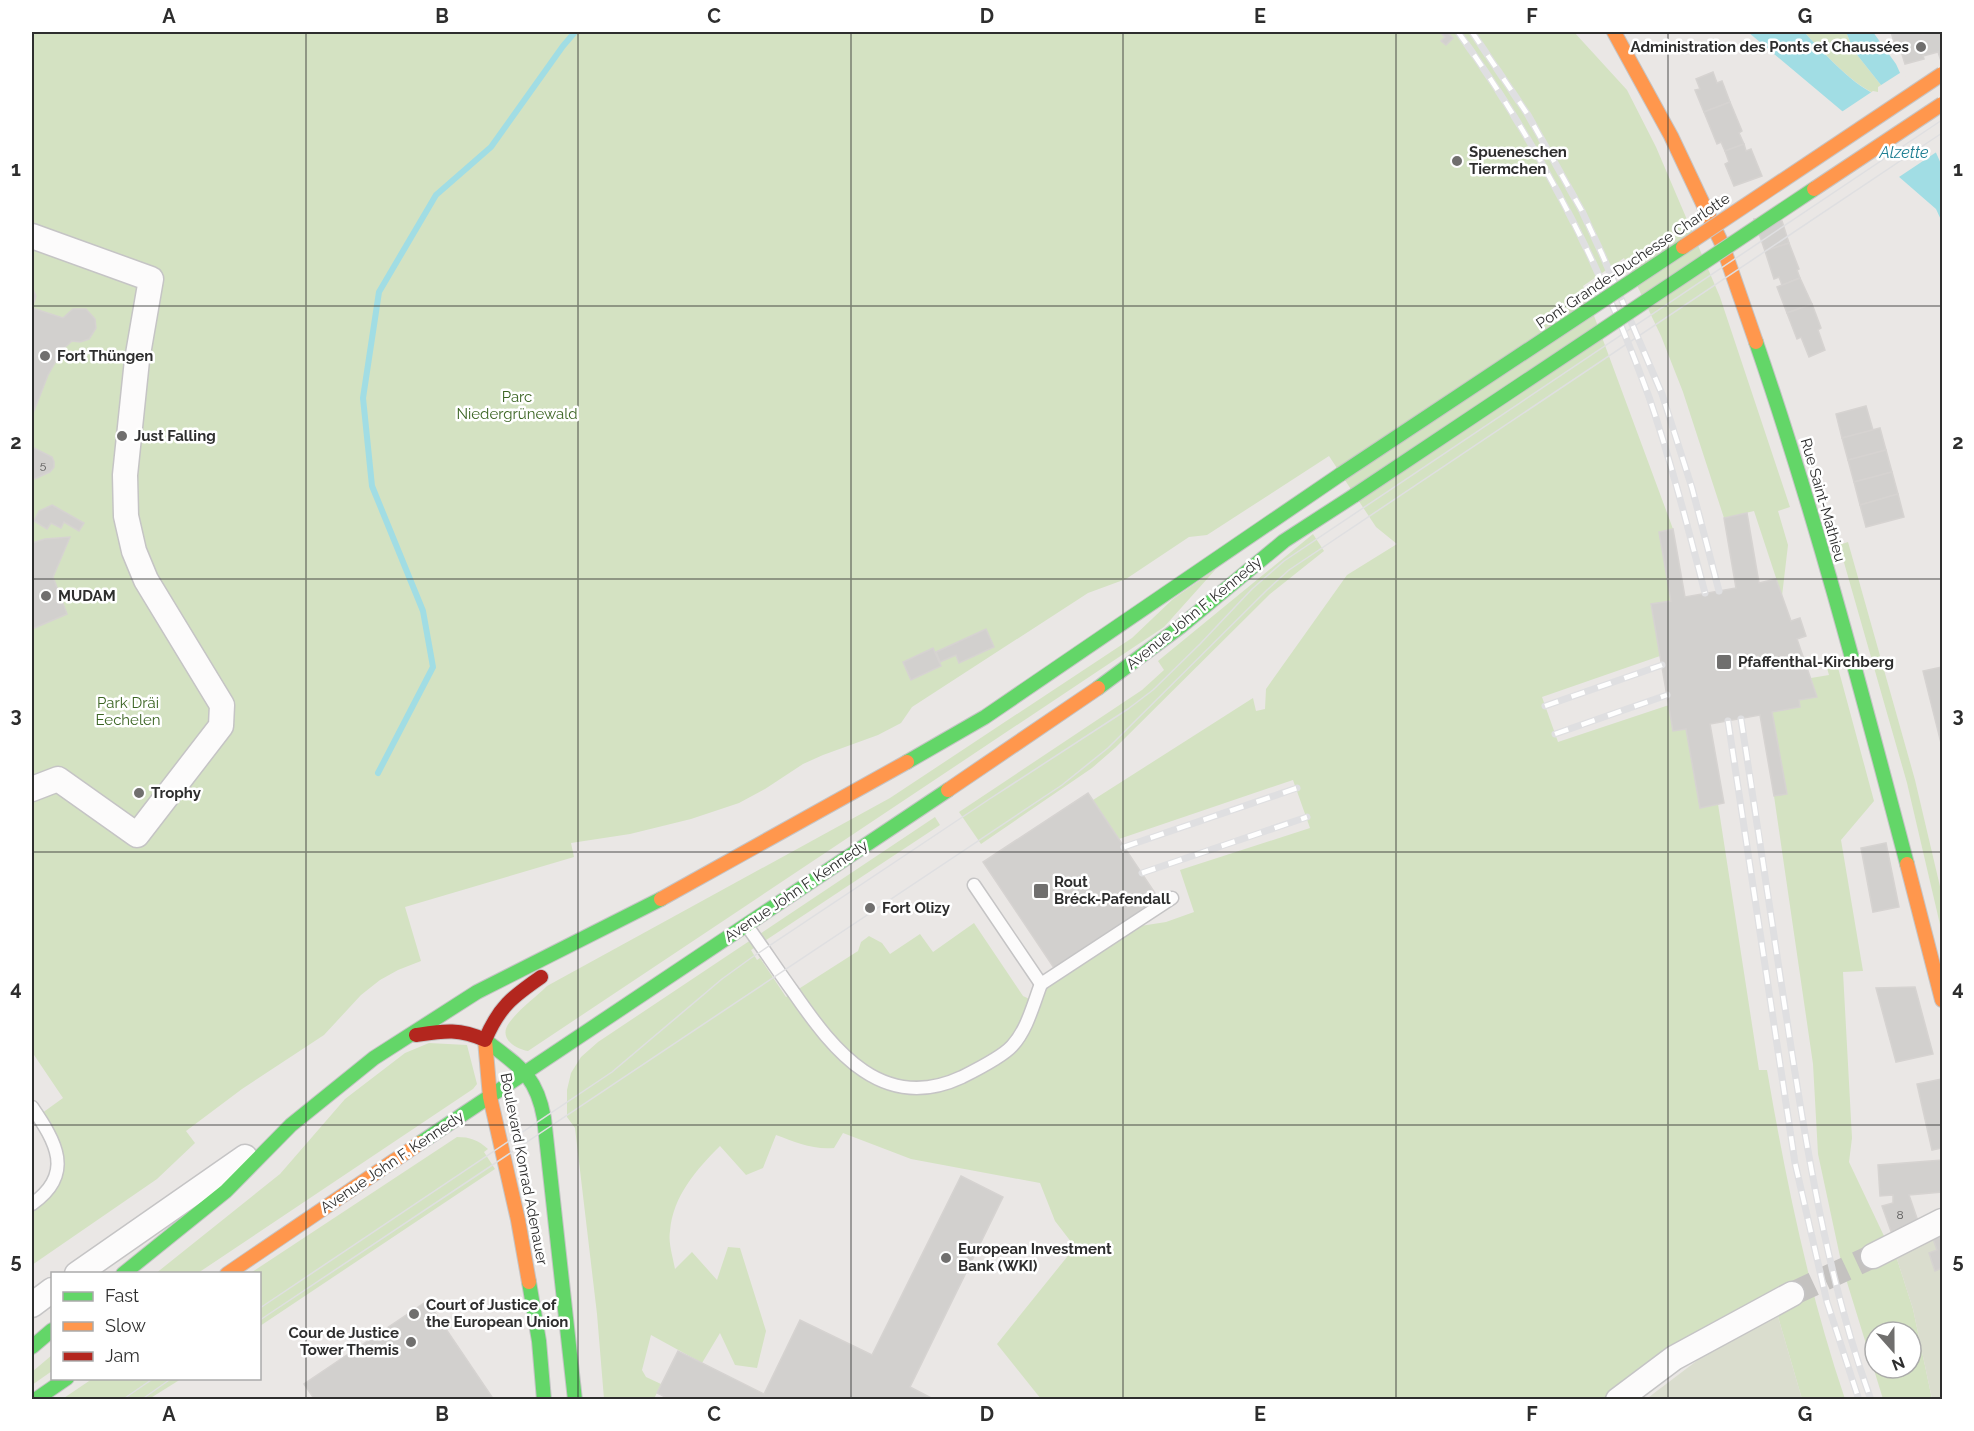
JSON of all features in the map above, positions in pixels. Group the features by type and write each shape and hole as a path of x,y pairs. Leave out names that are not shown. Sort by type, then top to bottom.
{"main road":[{"name":"Rue Saint-Mathieu","path":"1614,32 1671,136 1722,244 1770,383 1864,699 1942,1000"},
{"name":"Pont Grande-Duchesse Charlotte","path":"1341,474 1942,74"},
{"name":"Avenue John F. Kennedy","path":"230,1272 983,767 1128,667 1284,541 1942,104"},
{"name":"Avenue John F. Kennedy","path":"125,1272 226,1191 291,1125 374,1058 406,1036 477,992 634,914 985,717 1341,474"},
{"path":"406,1036 455,1029 470,1031 485,1040 494,1018 508,1000 634,914"},
{"name":"Boulevard Konrad Adenauer","path":"485,1040 526,1073 540,1097 575,1400"},
{"name":"Boulevard Konrad Adenauer","path":"485,1040 490,1097 518,1220 539,1341 544,1400"},
{"path":"32,1347 51,1331"},
{"path":"35,1400 65,1380"}],"street":[{"path":"32,236 150,279 137,360 125,475 126,516 134,551 146,580 222,705 221,726 138,835 58,779 32,789"},
{"name":"Avenue John F. Kennedy","path":"80,1272 291,1125"},
{"path":"1873,1256 1942,1221"},
{"path":"32,1305 51,1291"},
{"path":"1618,1400 1674,1358 1792,1294"}],"lane":[{"path":"974,885 1041,984"},
{"path":"746,924 813,1021 855,1066 875,1079 898,1087 922,1088 948,1083 971,1072 1011,1047 1024,1028 1041,984 1172,898"},
{"path":"32,1107 54,1142 58,1156 57,1172 52,1185 32,1204"}],"green space":[{"path":"32,32 1574,32 1627,90 1656,147 1720,297 1790,507 1778,511 1788,545 1782,596 1754,511 1724,518 1683,392 1661,336 1624,258 1583,286 1673,529 1659,532 1671,601 1651,605 1660,656 1542,697 1558,742 1669,705 1686,729 1700,807 1718,804 1759,1070 1767,1070 1800,1236 1820,1318 1845,1399 1802,1399 1777,1313 1664,1354 1604,1399 1041,1399 997,1344 1075,1247 1055,1221 1040,1183 911,1159 843,1133 834,1148 804,1145 776,1135 763,1168 746,1175 720,1146 694,1174 676,1206 670,1236 675,1269 692,1252 717,1280 728,1247 740,1248 766,1331 757,1368 735,1365 720,1333 702,1363 651,1335 642,1370 646,1377 661,1384 654,1399 604,1399 597,1314 575,1128 567,1117 567,1090 571,1073 581,1057 598,1042 935,817 940,825 751,950 757,960 760,958 786,997 858,951 861,942 869,936 882,943 890,954 920,934 933,952 974,923 1023,996 1040,1004 1049,983 1134,927 1166,922 1194,912 1180,870 1310,828 1293,780 1119,839 1093,800 1253,698 1256,711 1265,709 1266,689 1347,575 1397,544 1376,527 1329,456 1207,535 1189,537 1126,579 1088,593 912,707 901,723 878,735 803,764 739,803 691,819 630,834 571,843 574,857 405,907 421,961 380,980 361,995 324,1035 242,1089 186,1131 195,1143 157,1179 32,1265 32,1204 57,1171 38,1116 63,1098 32,1052"},
{"path":"1804,32 1846,32 1854,51 1881,85 1881,96 1850,78"},
{"path":"1313,534 1324,551 1270,594 1115,748 1092,768 981,844 959,812 1142,690 1164,670 1158,661"},
{"path":"1848,542 1915,780 1942,895 1942,933 1907,783 1839,545"},
{"path":"1216,569 1164,627 528,1051 513,1045 507,1038 506,1028 509,1023 547,986 890,798 1132,638 1173,599"},
{"path":"1837,664 1874,801 1841,840 1863,971 1843,972 1852,1138 1849,1162 1884,1236 1871,1250 1896,1256 1915,1320 1863,1320 1863,1334 1842,1266 1818,1154 1813,1064 1774,796 1787,794 1772,712 1800,707 1799,700 1817,697 1811,678 1829,675 1827,668"},
{"path":"429,1043 467,1045 477,1084 473,1089 199,1272 158,1272 280,1174 345,1099 405,1053"},
{"path":"457,1137 474,1140 488,1149 484,1152 495,1169 261,1325 261,1272 252,1272"},
{"path":"51,1356 51,1372 32,1385 32,1372"},
{"path":"1923,1356 1932,1399 1883,1399 1877,1380 1923,1380"},
{"path":"91,1380 179,1380 149,1399 61,1400"}],"shaded area":[{"path":"1942,1232 1942,1399 1932,1399 1923,1356 1923,1320 1915,1320 1896,1256"},
{"path":"1777,1313 1802,1399 1645,1400 1715,1347"}],"water":[{"name":"Alzette","path":"1748,32 1804,32 1850,78 1880,96 1881,85 1854,51 1846,32 1873,32 1896,64 1942,166 1942,222 1936,209 1898,176 1848,116"}],"pier":[{"path":"1903,71 1938,151 1896,179 1840,113 1873,91 1878,92 1878,87"}],"building":[{"path":"1440,32 1452,32 1449,34 1453,38 1446,45 1441,41 1445,37"},
{"name":"Administration des Ponts et Chaussées","path":"1891,32 1921,32 1922,34 1942,32 1942,64 1938,52 1905,64 1898,41 1894,42"},
{"path":"1713,72 1717,83 1722,81 1730,102 1704,112 1695,90 1700,89 1696,79"},
{"path":"1730,102 1742,131 1739,133 1744,144 1725,151 1721,142 1717,144 1704,112"},
{"path":"1744,144 1746,151 1751,149 1762,176 1734,186 1725,164 1729,162 1725,151"},
{"name":"Spueneschen Tiermchen","path":"1457,157 1461,161 1457,165 1453,161"},
{"path":"1754,219 1782,221 1789,243 1765,251"},
{"path":"1789,243 1800,278 1782,285 1779,277 1774,279 1765,251"},
{"path":"1800,278 1812,304 1787,313 1777,287"},
{"path":"32,287 36,296 32,308"},
{"path":"1812,304 1821,328 1818,330 1825,350 1809,357 1801,337 1797,339 1787,313"},
{"name":"Fort Thüngen","path":"32,308 63,318 73,309 86,309 95,319 96,328 89,339 80,342 72,341 63,349 48,375 32,416"},
{"path":"1866,406 1873,430 1842,438 1836,414"},
{"path":"1880,428 1886,450 1848,460 1842,438"},
{"path":"32,447 52,457 54,467 50,472 32,480"},
{"path":"1886,450 1892,472 1854,482 1848,460"},
{"path":"1892,472 1898,494 1860,505 1854,482"},
{"path":"1898,494 1904,517 1866,527 1860,505"},
{"path":"52,505 84,523 79,531 64,522 61,528 51,523 47,529 34,521 39,511"},
{"path":"1747,513 1759,583 1776,579 1791,621 1800,618 1806,636 1797,639 1817,697 1799,700 1800,707 1772,712 1787,794 1774,796 1760,715 1710,724 1724,803 1700,808 1686,729 1673,731 1651,604 1671,601 1659,532 1673,529 1685,597 1736,588 1724,518"},
{"name":"MUDAM","path":"70,537 53,577 67,614 32,629 32,543 45,539"},
{"path":"986,629 994,647 959,663 956,655 940,662 936,652"},
{"path":"933,648 941,666 911,680 903,662"},
{"path":"1942,667 1942,747 1923,671"},
{"path":"1088,793 1159,899 1054,968 983,862"},
{"path":"1886,843 1899,907 1873,912 1861,848"},
{"path":"1915,987 1933,1054 1896,1062 1876,988"},
{"path":"1942,1079 1942,1148 1932,1150 1917,1084"},
{"path":"1942,1160 1942,1192 1909,1195 1919,1224 1892,1234 1882,1206 1893,1203 1893,1195 1880,1196 1878,1165"},
{"name":"European Investment Bank (WKI)","path":"961,1176 1003,1197 910,1387 935,1400 671,1400 657,1393 678,1351 764,1394 800,1320 872,1355"},
{"path":"1942,1232 1942,1268 1935,1271 1929,1253 1937,1250 1932,1236"},
{"name":"Cour de Justice Tower Themis","path":"427,1301 494,1400 315,1400 304,1384"}],"waterway":[{"path":"378,773 433,667 423,611 372,486 363,398 379,292 436,195 491,147 575,32"}],"tunnel":[{"path":"1792,1294 1873,1256"}],"tram line":[{"path":"261,1307 612,1072 722,979 751,958 1128,709 1153,690 1252,589 1284,561 1942,120"},
{"path":"261,1319 1062,785 1108,748 1289,570 1942,133"},
{"path":"122,1400 151,1380"},
{"path":"141,1400 169,1380"}],"railway":[{"path":"1458,32 1487,74 1541,162 1611,301 1657,421 1705,593"},
{"path":"1472,32 1528,115 1582,211 1602,254 1662,394 1692,488 1719,591"},
{"path":"1545,706 1662,665"},
{"path":"1555,734 1667,695"},
{"path":"1741,719 1815,1189 1844,1316 1871,1400"},
{"path":"1728,721 1795,1163 1827,1302 1859,1400"},
{"path":"1124,847 1297,788"},
{"path":"1142,873 1307,817"}],"traffic: fast":[{"path":"1355,495 1814,189"},
{"path":"1341,474 1683,247"},
{"path":"1756,342 1818,536 1907,864"},
{"path":"907,762 985,717 1341,474"},
{"path":"1098,688 1180,627 1284,541 1355,495"},
{"path":"420,1143 948,790"},
{"path":"125,1272 226,1191 291,1125 374,1058 477,992 661,899"},
{"path":"485,1040 524,1072 531,1081 541,1103 575,1400"},
{"path":"529,1282 539,1341 544,1400"},
{"path":"32,1347 51,1331"},
{"path":"35,1400 64,1380"}],"traffic: slow":[{"path":"1614,32 1671,136 1722,244 1756,342"},
{"path":"1683,247 1942,74"},
{"path":"1814,189 1942,104"},
{"path":"948,790 1098,688"},
{"path":"661,899 907,762"},
{"path":"1907,864 1942,1000"},
{"path":"485,1040 490,1097 518,1220 529,1282"},
{"path":"230,1272 420,1143"}],"traffic: jam":[{"path":"416,1035 451,1032 476,1036 485,1040 507,1004 541,977"}],"place":[{"name":"Administration des Ponts et Chaussées","path":"1921,47"},
{"name":"Spueneschen Tiermchen","path":"1457,161"},
{"name":"Fort Thüngen","path":"45,356"},
{"name":"Just Falling","path":"122,436"},
{"name":"MUDAM","path":"46,596"},
{"name":"Pfaffenthal-Kirchberg","path":"1724,662"},
{"name":"Trophy","path":"139,793"},
{"name":"Rout Bréck-Pafendall","path":"1041,891"},
{"name":"Fort Olizy","path":"870,908"},
{"name":"European Investment Bank (WKI)","path":"946,1258"},
{"name":"Court of Justice of the European Union","path":"414,1314"},
{"name":"Cour de Justice Tower Themis","path":"411,1342"}],"park label":[{"name":"Parc Niedergrünewald","path":"517,406"},
{"name":"Park Dräi Eechelen","path":"128,712"}]}
